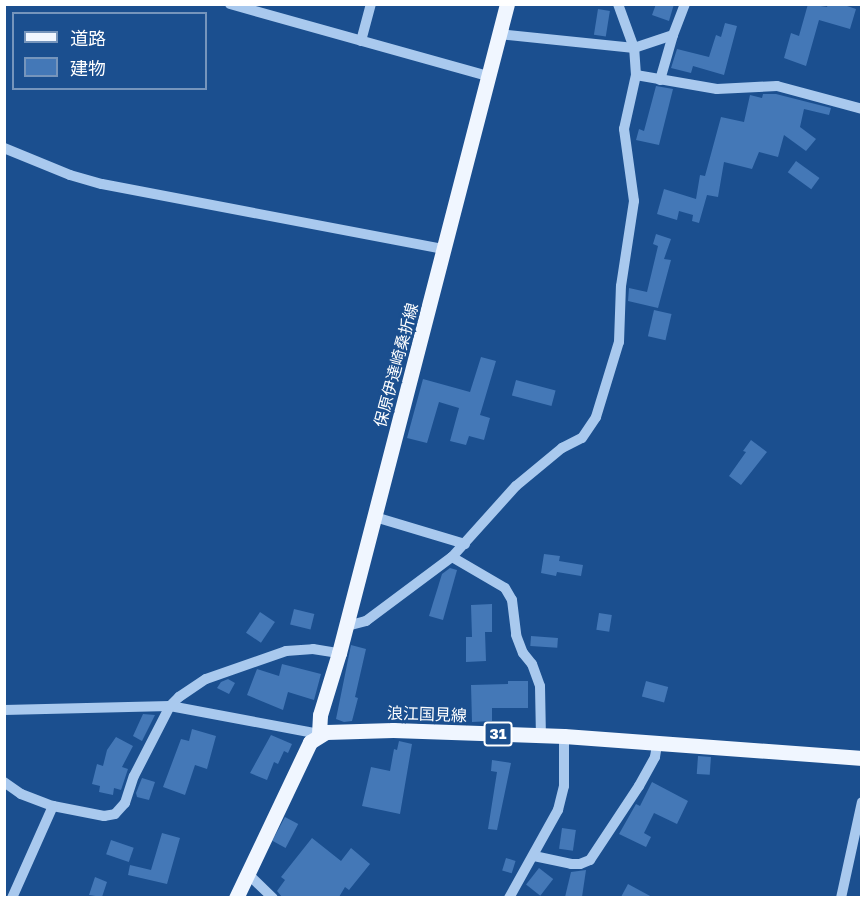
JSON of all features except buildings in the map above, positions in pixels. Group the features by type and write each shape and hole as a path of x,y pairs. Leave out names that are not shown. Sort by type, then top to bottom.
{"main road":[{"name":"保原伊達崎桑折線","path":"319,734 320,715 347,626 507,4"},
{"name":"浪江国見線","path":"319,734 393,730 564,736 861,758"},
{"path":"236,897 307,748 319,734"}],"street":[{"path":"230,4 488,76"},
{"path":"361,41 371,4"},
{"path":"347,626 366,621 452,557 516,486 562,448 582,438 592,426 602,404 619,342 621,286 633,213 634,190 624,122 636,75 634,48 618,4"},
{"path":"660,80 685,4"},
{"path":"499,34 634,48 673,35"},
{"path":"636,75 717,89 777,86 861,109"},
{"path":"4,148 70,175 102,184 444,249"},
{"path":"375,517 465,544"},
{"path":"452,557 505,588 512,600 516,635 523,653 532,664 540,686 541,736"},
{"path":"4,782 21,794 54,806 104,816 115,814 125,803 134,776 170,706 206,679 259,659 302,648 339,653"},
{"path":"4,710 170,706 319,734"},
{"path":"508,897 552,826 560,804 564,786 564,736"},
{"path":"534,855 571,864 580,864 590,860 639,786 655,757 657,744"},
{"path":"841,897 861,802"},
{"path":"12,897 54,806"},
{"path":"247,873 273,897"}]}
